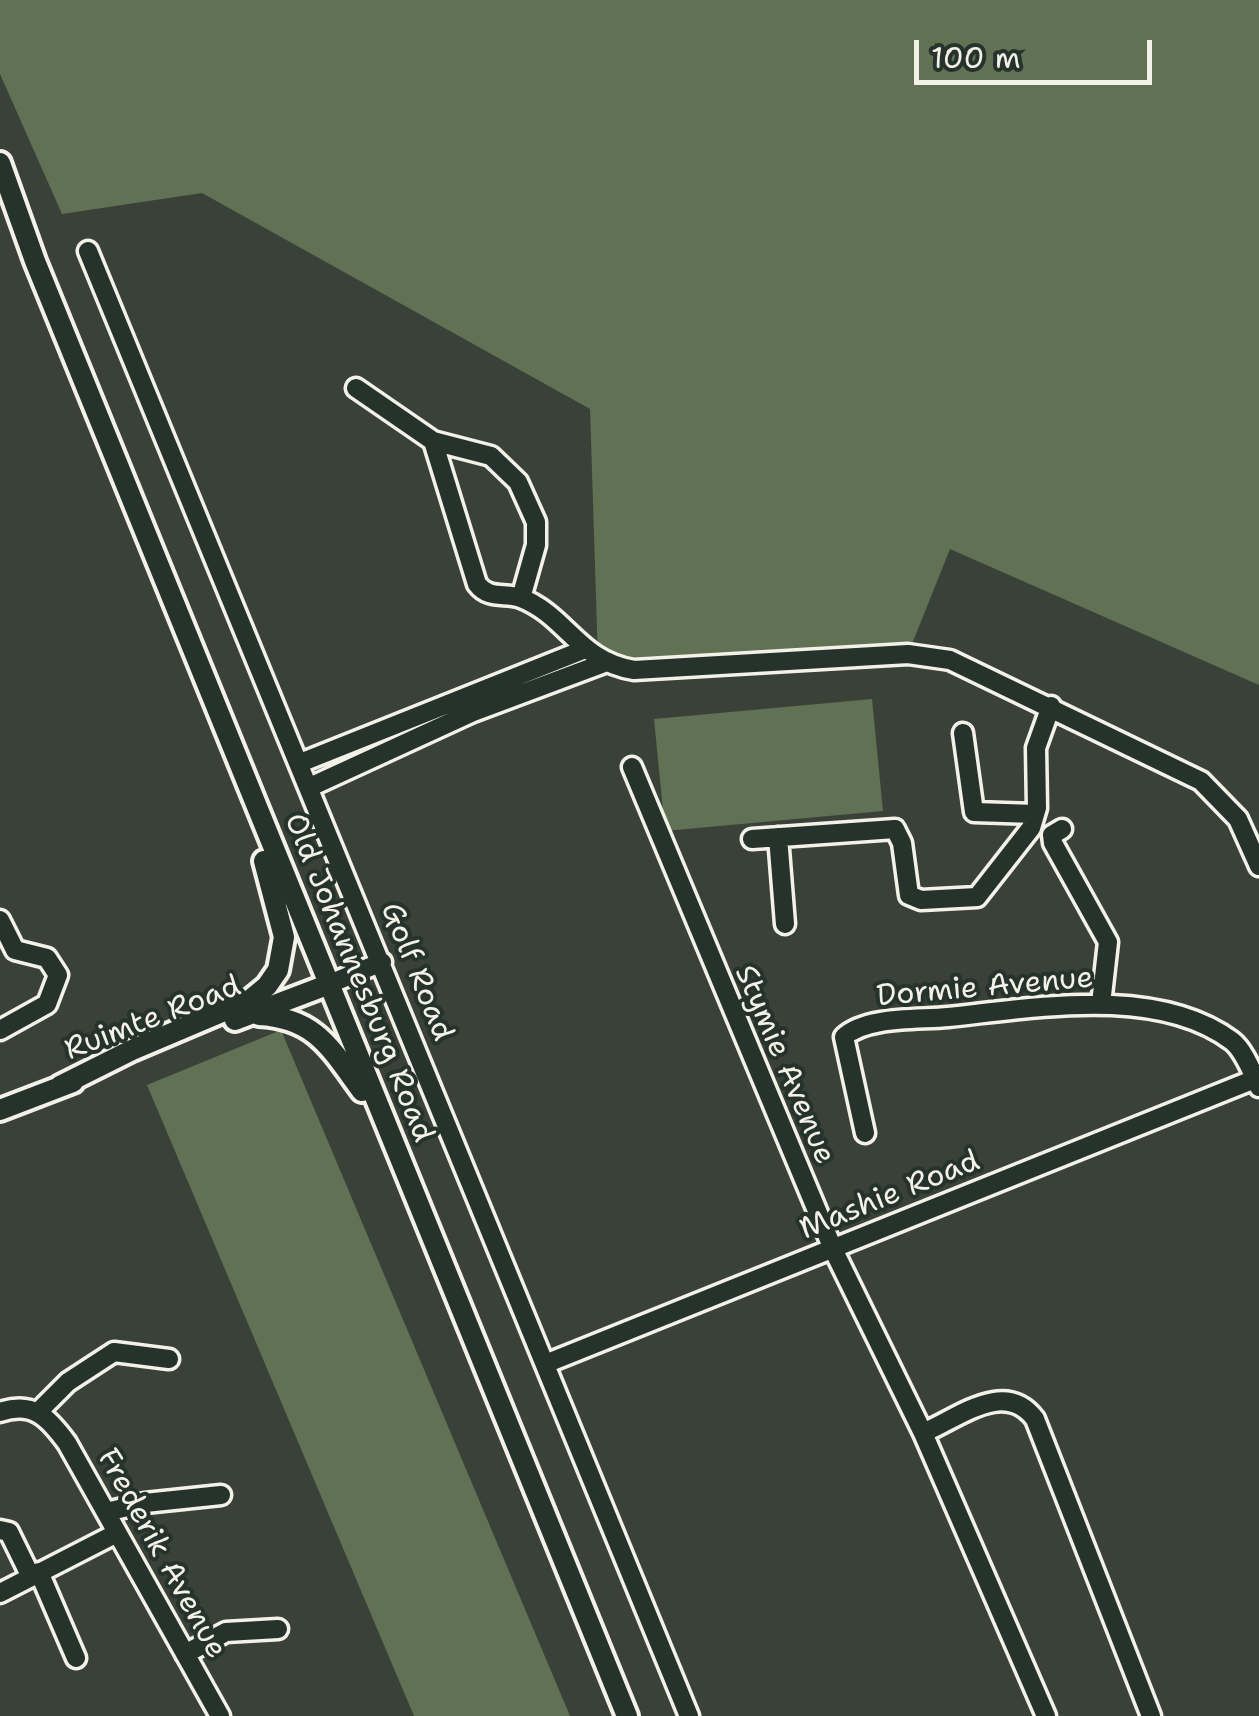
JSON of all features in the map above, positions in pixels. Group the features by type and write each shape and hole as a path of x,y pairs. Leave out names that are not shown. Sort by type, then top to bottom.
{"main road":[{"name":"Old Johannesburg Road","path":"0,163 35,262 627,1716"},
{"name":"Old Johannesburg Road","path":"0,199 35,262"},
{"path":"60,1086 132,1050 250,1000 278,970 282,923 255,835 246,780"},
{"name":"Ruimte Road","path":"0,1110 327,985"},
{"path":"250,1014 288,1017 306,1024 381,1117"}],"street":[{"name":"Golf Road","path":"88,251 689,1716"},
{"path":"356,388 434,441 491,456 525,492 536,522 536,545 521,598"},
{"path":"434,441 476,584 486,593 521,598 604,663 634,670 928,656 976,671 1191,775 1238,819 1256,853"},
{"path":"300,763 584,650"},
{"path":"310,787 473,712 604,663"},
{"path":"752,838 895,830 902,843 910,895 921,900 970,899 985,890 1036,814 1036,748 1051,706"},
{"path":"963,733 974,812 1036,814"},
{"name":"Stymie Avenue","path":"632,767 833,1249 923,1433 1046,1716"},
{"path":"1238,819 1259,825"},
{"path":"1062,828 1052,835 1053,843 1108,942 1101,1004"},
{"path":"778,836 785,924"},
{"path":"0,920 8,955 47,958 58,976 47,1004 0,1030"},
{"path":"327,985 382,962"},
{"name":"Dormie Avenue","path":"865,1133 844,1044 850,1032 894,1023 1101,1004 1201,1025 1234,1042 1257,1083"},
{"name":"Mashie Road","path":"545,1364 1257,1083"},
{"path":"0,1412 24,1408 45,1416 68,1382 114,1352 168,1359"},
{"path":"923,1433 993,1402 1010,1399 1023,1404 1035,1419 1151,1716"},
{"name":"Frederik Avenue","path":"45,1416 106,1512 220,1716"},
{"path":"106,1512 145,1502 221,1495"},
{"path":"0,1530 10,1532 76,1658"},
{"path":"0,1593 117,1532"},
{"path":"185,1654 226,1632 278,1629"}],"green space":[{"path":"0,0 1259,0 1259,685 950,549 908,654 598,660 590,409 202,193 62,214 0,74"},
{"path":"872,699 883,811 665,831 654,719"},
{"path":"281,1030 570,1716 414,1716 147,1085"}]}
